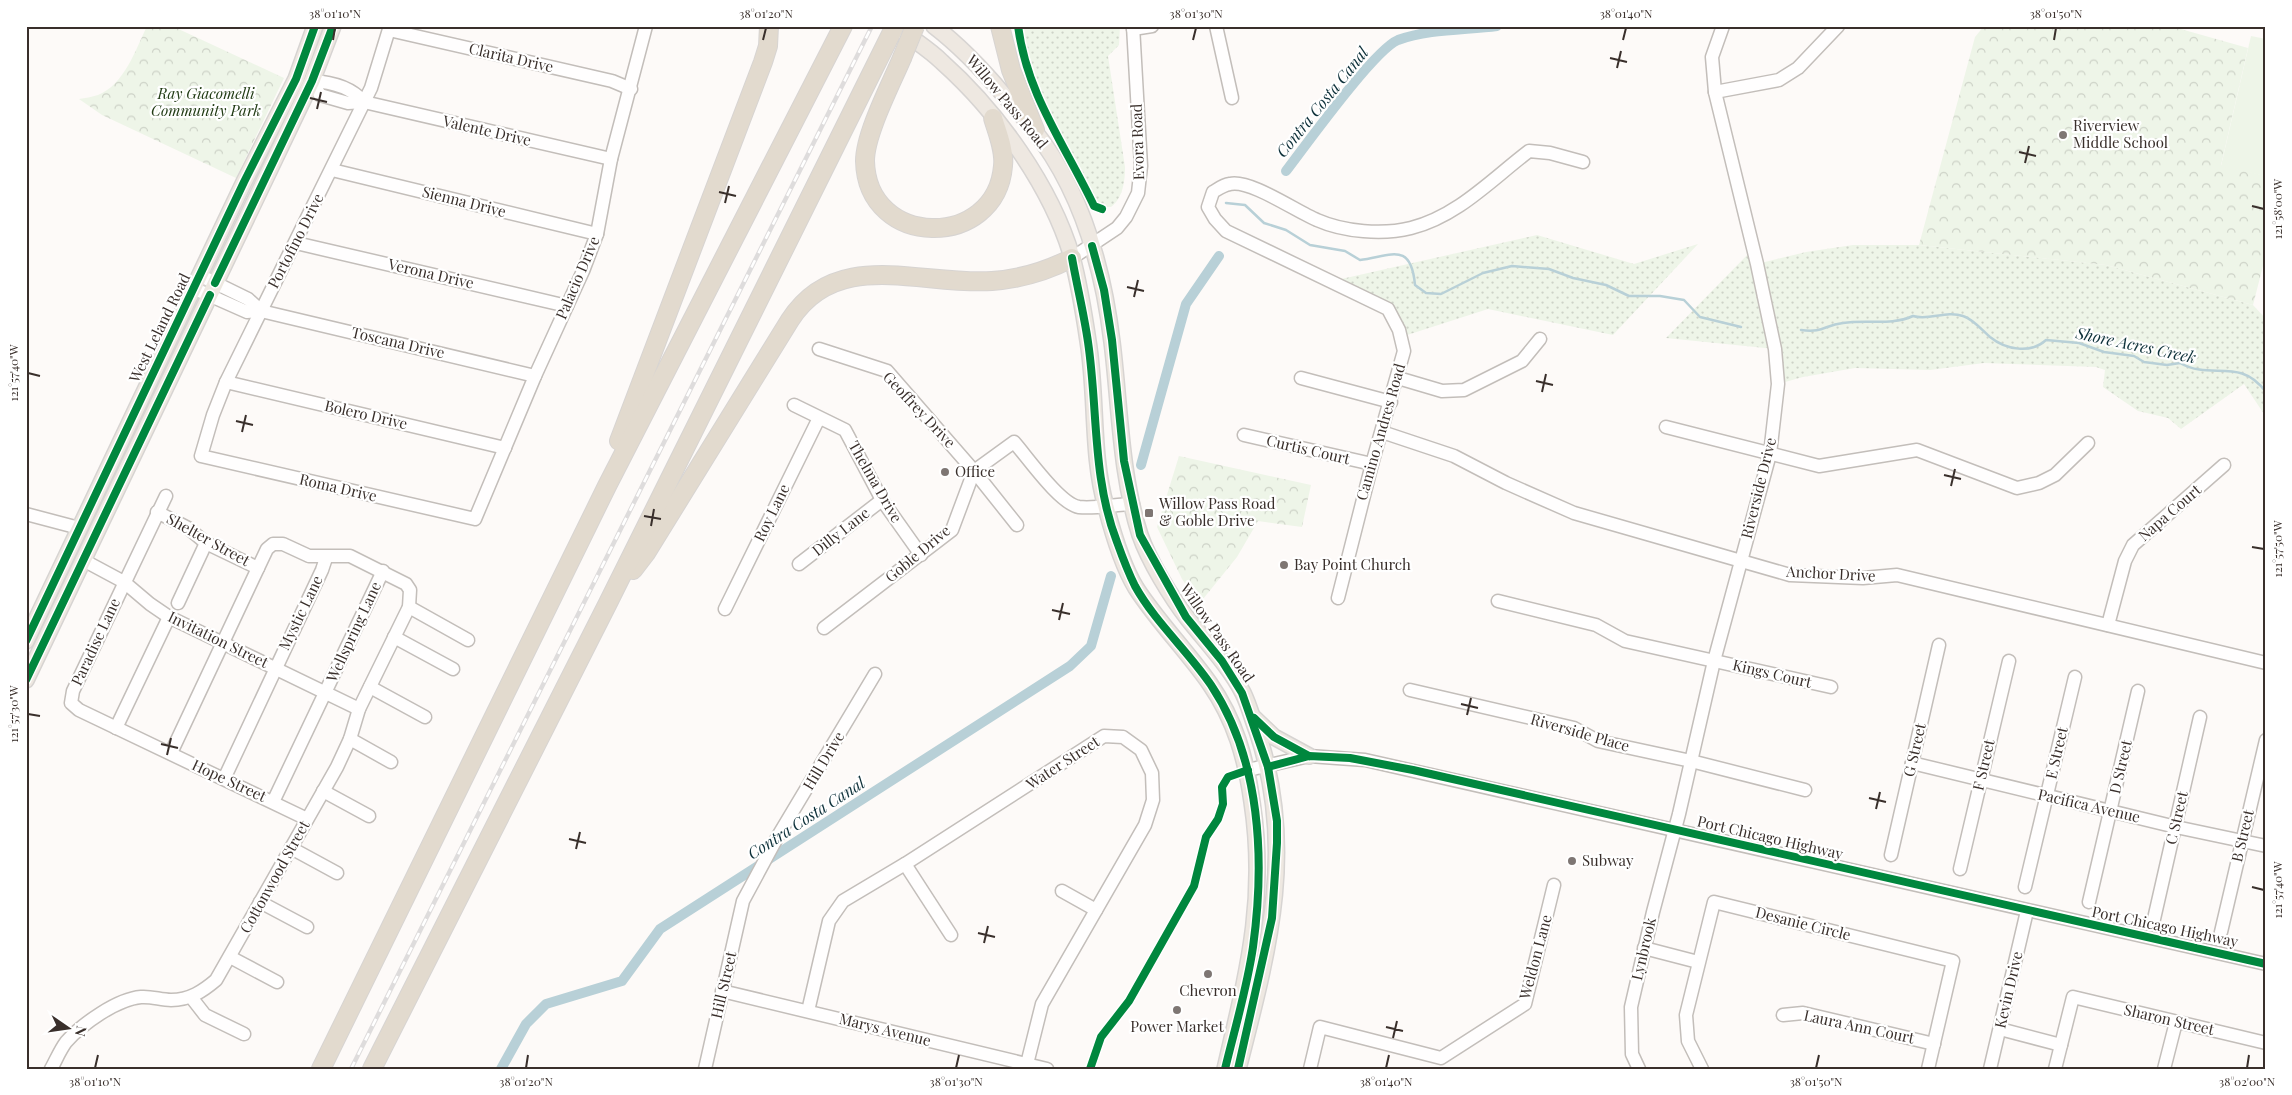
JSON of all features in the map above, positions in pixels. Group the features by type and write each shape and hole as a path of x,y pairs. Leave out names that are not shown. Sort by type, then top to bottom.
{"highway":[{"path":"607,486 615,449 640,388 763,62 768,46 769,26"},
{"path":"778,152 829,26"},
{"path":"321,1069 607,486 843,26"},
{"path":"372,1069 896,26"},
{"path":"915,26 871,135 865,161 868,182 877,199 890,213 906,223 925,228 941,229 958,225 974,216 988,202 998,185 1003,166 1001,146 993,118"},
{"path":"1000,26 1011,70 1035,130"},
{"path":"608,602 646,553 799,305 812,293 832,282 863,274 946,280 991,281 1009,279 1053,267 1072,258"}],"main road":[{"name":"West Leland Road","path":"26,641 296,78 315,26"},
{"path":"312,81 308,75 309,65 323,26"},
{"name":"West Leland Road","path":"26,680 312,81 333,26"},
{"name":"Willow Pass Road","path":"896,26 941,61 976,95 1022,154 1046,196 1072,258 1088,343 1098,468 1105,505 1116,541 1135,586 1211,684 1232,722 1248,770 1256,825 1259,883 1252,950 1225,1069"},
{"name":"Willow Pass Road","path":"934,26 957,44 1035,130 1071,192 1083,217 1104,290 1112,340 1124,461 1140,535 1160,574 1186,616 1222,661 1242,693 1252,716 1268,767 1277,821 1272,918 1238,1069"},
{"path":"273,162 275,144 297,99 299,89 296,78"},
{"path":"35,621 52,603 68,570 83,560 81,543 101,500 105,473"},
{"path":"1252,716 1274,737 1309,756"}],"street":[{"name":"Palacio Drive","path":"475,519 597,234 611,159 631,90 646,26"},
{"path":"1133,28 1152,26"},
{"path":"1216,26 1232,98"},
{"name":"Riverside Drive","path":"1675,830 1714,661 1770,454 1778,384 1775,349 1715,92 1712,57 1723,26"},
{"path":"1715,92 1779,80 1798,68 1838,26"},
{"name":"Clarita Drive","path":"390,28 612,81 631,90"},
{"name":"Portofino Drive","path":"201,456 226,382 371,88 390,28"},
{"name":"Evora Road","path":"1072,258 1117,228 1133,206 1141,180 1133,28"},
{"name":"Valente Drive","path":"312,81 320,95 348,103 364,102 611,159"},
{"name":"Camino Andres Road","path":"1338,598 1372,464 1398,378 1404,351 1400,330 1388,310 1241,240 1226,231 1215,219 1208,207 1213,192 1231,183 1280,200 1318,220 1342,228 1378,231 1411,228 1436,218 1484,190 1529,152 1550,153 1583,162"},
{"name":"Sienna Drive","path":"332,170 597,234"},
{"name":"Verona Drive","path":"296,243 567,306"},
{"name":"Toscana Drive","path":"198,282 213,289 248,299 262,311 535,376"},
{"path":"1398,378 1442,391 1464,390 1522,361 1540,340"},
{"name":"Geoffrey Drive","path":"819,349 887,371 974,471 1017,525"},
{"path":"1301,378 1390,402"},
{"name":"Bolero Drive","path":"226,382 505,448"},
{"name":"Thelma Drive","path":"794,406 845,430 882,500 921,555"},
{"name":"Roy Lane","path":"725,609 819,418"},
{"path":"1666,427 1819,466 1917,450 2018,488 2039,484 2055,475 2088,443"},
{"name":"Anchor Drive","path":"1382,432 1454,456 1506,483 1574,513 1790,575 1863,578 1897,575 2266,663"},
{"name":"Curtis Court","path":"1244,435 1372,464"},
{"path":"974,471 1014,442 1064,499 1076,506 1090,508 1105,505 1133,504"},
{"name":"Roma Drive","path":"201,456 475,519"},
{"name":"Napa Court","path":"2108,625 2124,561 2133,545 2224,465"},
{"name":"Goble Drive","path":"824,628 952,530 974,471"},
{"name":"Paradise Lane","path":"71,703 73,691 166,496"},
{"name":"Dilly Lane","path":"799,564 882,500"},
{"name":"Shelter Street","path":"158,512 188,528 206,543 258,568 267,549 273,544 283,544 309,556 326,558 350,556 406,584 410,590"},
{"path":"26,514 79,528"},
{"path":"178,603 206,543"},
{"name":"Mystic Lane","path":"224,779 326,558"},
{"name":"Invitation Street","path":"83,560 124,582 169,617 359,709"},
{"path":"172,753 258,568"},
{"name":"Wellspring Lane","path":"273,802 383,572"},
{"name":"Cottonwood Street","path":"51,1069 65,1044 78,1029 112,1007 140,997 172,1000 191,997 202,992 216,980 323,792 350,739 359,709 409,607 410,590"},
{"name":"Kings Court","path":"1498,601 1596,625 1625,641 1831,687"},
{"path":"409,607 468,640"},
{"path":"116,728 169,617"},
{"path":"394,637 453,668"},
{"name":"G Street","path":"1891,855 1939,645"},
{"name":"F Street","path":"1960,869 2009,661"},
{"name":"Hill Drive","path":"743,901 778,836 875,674"},
{"name":"E Street","path":"2025,887 2075,677"},
{"path":"370,687 426,717"},
{"name":"Riverside Place","path":"1410,690 1574,728 1598,741 1691,761 1805,790"},
{"name":"D Street","path":"2090,902 2138,691"},
{"name":"Hope Street","path":"71,703 78,710 307,818"},
{"name":"C Street","path":"2154,919 2200,717"},
{"name":"Water Street","path":"808,1011 829,921 843,901 905,864 1104,736 1123,736 1140,750 1152,772 1153,800 1145,825 1042,1004 1027,1064"},
{"path":"350,739 390,762"},
{"name":"B Street","path":"2222,932 2266,740"},
{"name":"Port Chicago Highway","path":"1248,770 1268,767 1309,756 1350,758 1404,768 2266,964"},
{"name":"Pacifica Avenue","path":"1912,763 2176,827 2266,846"},
{"path":"323,792 369,816"},
{"name":"Lynbrook","path":"1638,1069 1632,1054 1631,1007 1644,948 1675,830"},
{"path":"291,848 337,873"},
{"path":"905,864 951,934"},
{"name":"Weldon Lane","path":"1310,1069 1320,1027 1441,1058 1525,1004 1554,884"},
{"path":"1062,891 1096,910"},
{"name":"Hill Street","path":"704,1069 743,901"},
{"path":"260,902 307,927"},
{"name":"Desanie Circle","path":"1702,1069 1688,1041 1686,1016 1714,902 1953,961 1928,1069"},
{"name":"Kevin Drive","path":"1990,1069 2027,911"},
{"path":"1644,948 1698,962"},
{"path":"230,957 277,982"},
{"name":"Marys Avenue","path":"722,992 1048,1069"},
{"path":"191,997 204,1015 244,1034"},
{"name":"Sharon Street","path":"2061,1045 2072,997 2266,1043"},
{"name":"Laura Ann Court","path":"1783,1016 1803,1013 1934,1044"},
{"path":"2164,1069 2176,1022"},
{"path":"2000,1029 2061,1045 2055,1069"}],"green space":[{"name":"Ray Giacomelli Community Park","path":"147,26 172,26 284,78 236,178 102,115 79,99 98,95 115,83 134,55"},
{"path":"1022,26 1120,26 1119,45 1108,56 1125,172 1121,194 1111,207 1098,205 1092,199 1038,91 1031,72"},
{"name":"Riverview Middle School","path":"1984,26 2170,26 2248,48 2221,165 2266,176 2266,254 2253,305 2106,265 1919,245 1975,37"},
{"path":"2251,36 2266,39 2265,176 2221,166"},
{"path":"1537,235 1634,264 1698,244 1613,335 1488,309 1401,337 1388,309 1328,282"},
{"path":"1853,245 1919,245 2106,265 2253,305 2266,319 2266,417 2244,384 2181,429 2168,418 2138,411 2103,387 2105,370 2096,367 1984,363 1930,370 1855,368 1803,377 1778,384 1775,349 1666,338 1753,249 1757,264 1806,252"},
{"path":"1179,456 1311,485 1302,527 1258,521 1237,557 1199,604 1182,579 1157,527"}],"waterway":[{"name":"Contra Costa Canal","path":"1286,171 1357,79 1387,47 1398,40 1410,36 1447,30 1497,26"},
{"name":"Shore Acres Creek","path":"1226,203 1245,205 1264,223 1286,230 1310,245 1345,251 1360,260 1390,255 1404,257 1409,262 1413,271 1415,285 1426,293 1441,294 1483,273 1512,266 1549,269 1573,278 1606,285 1629,296 1660,296 1684,300 1700,317 1741,327"},
{"name":"Contra Costa Canal","path":"1141,465 1186,304 1219,256"},
{"name":"Shore Acres Creek","path":"1801,330 1819,330 1837,324 1852,322 1888,322 1913,316 1925,317 1957,314 1970,320 1996,341 2018,349 2033,347 2046,340 2079,343 2104,352 2134,356 2144,362 2167,365 2180,363 2203,370 2235,372 2246,375 2256,381 2266,392"},
{"name":"Contra Costa Canal","path":"501,1069 526,1024 546,1004 622,981 660,929 1070,666 1091,646 1111,576"}],"railway":[{"path":"351,1069 872,26"}],"cycle path":[{"path":"26,641 244,182 296,79 315,26"},
{"path":"215,283 312,81 333,26"},
{"path":"1018,26 1030,75 1048,119 1094,206 1102,209"},
{"path":"1092,246 1104,290 1112,340 1124,461 1140,535 1186,617 1222,661 1242,693 1268,767 1277,821 1272,918 1238,1069"},
{"path":"1072,258 1088,342 1099,468 1109,518 1117,542 1132,581 1143,599 1202,672 1228,714 1240,745 1249,778 1258,846 1257,914 1248,978 1225,1069"},
{"path":"26,680 210,295"},
{"path":"1254,718 1274,737 1309,756"},
{"path":"1268,767 1309,756 1350,758 1413,770 2266,964"},
{"path":"1090,1069 1101,1037 1129,1001 1194,886 1206,837 1218,819 1223,804 1222,787 1228,777 1248,770"}],"place":[{"name":"Riverview Middle School","path":"2063,135"},
{"name":"Office","path":"945,472"},
{"name":"Willow Pass Road & Goble Drive","path":"1149,513"},
{"name":"Bay Point Church","path":"1284,565"},
{"name":"Subway","path":"1572,861"},
{"name":"Chevron","path":"1208,974"},
{"name":"Power Market","path":"1177,1010"}]}
